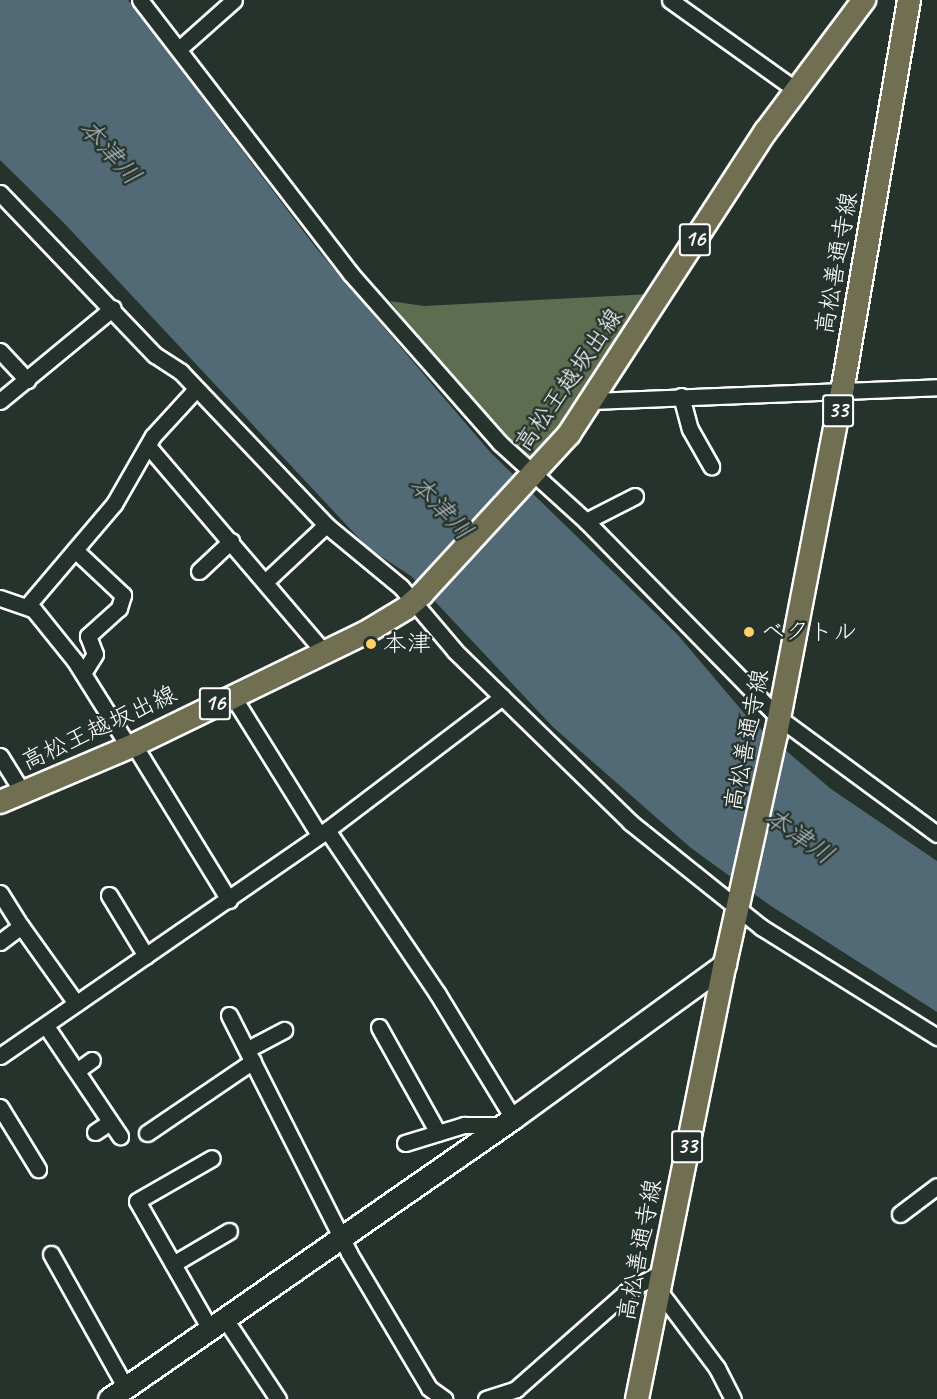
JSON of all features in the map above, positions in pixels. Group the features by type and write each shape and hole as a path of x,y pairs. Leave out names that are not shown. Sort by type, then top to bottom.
{"main road":[{"name":"高松王越坂出線","path":"0,802 132,746 394,616 418,598 532,478 593,401 744,163 864,0"},
{"name":"高松善通寺線","path":"637,1399 725,964 741,903 778,726 842,392 911,0"}],"street":[{"path":"180,48 234,0"},
{"path":"670,0 796,90"},
{"path":"142,1 351,274 532,478 586,521 778,726 937,834"},
{"path":"0,193 113,308 155,355 181,372 326,525 401,587 418,598 455,651 630,822 741,903 937,1037"},
{"path":"0,401 113,308"},
{"path":"0,351 27,380"},
{"path":"593,401 937,387"},
{"path":"28,605 114,504 148,446 196,389"},
{"path":"681,396 690,429 711,466"},
{"path":"148,446 324,652"},
{"path":"586,521 635,496"},
{"path":"265,582 326,525"},
{"path":"199,571 231,541"},
{"path":"75,550 123,595 118,608 88,636 95,654 83,673"},
{"path":"1,601 28,605 83,673 229,900"},
{"path":"232,695 323,832 437,993 508,1121"},
{"path":"0,1056 229,900 502,697"},
{"path":"0,756 23,793"},
{"path":"0,893 76,1003"},
{"path":"109,895 146,957"},
{"path":"0,942 21,926"},
{"path":"51,1254 121,1394 217,1324 508,1121 725,964"},
{"path":"229,1015 342,1237 429,1388 444,1399"},
{"path":"46,1026 78,1070 120,1136"},
{"path":"379,1027 438,1133"},
{"path":"147,1133 284,1030"},
{"path":"78,1070 92,1060"},
{"path":"2,1115 38,1169"},
{"path":"405,1143 464,1125 508,1121"},
{"path":"95,1132 110,1122"},
{"path":"212,1158 137,1201 173,1264 217,1324 278,1399"},
{"path":"900,1214 937,1186"},
{"path":"173,1264 229,1231"},
{"path":"486,1399 516,1389 627,1291 661,1282 717,1368 733,1399"}],"green space":[{"path":"651,294 582,403 529,464 484,420 390,301 424,306"}],"water":[{"name":"本津川","path":"0,0 128,0 317,249 490,452 678,635 749,719 831,789 937,861 937,1012 771,906 691,848 553,727 411,576 368,548 63,222 0,160"}],"place":[{"name":"ベクトル","path":"749,632"},
{"name":"本津","path":"371,644"}]}
